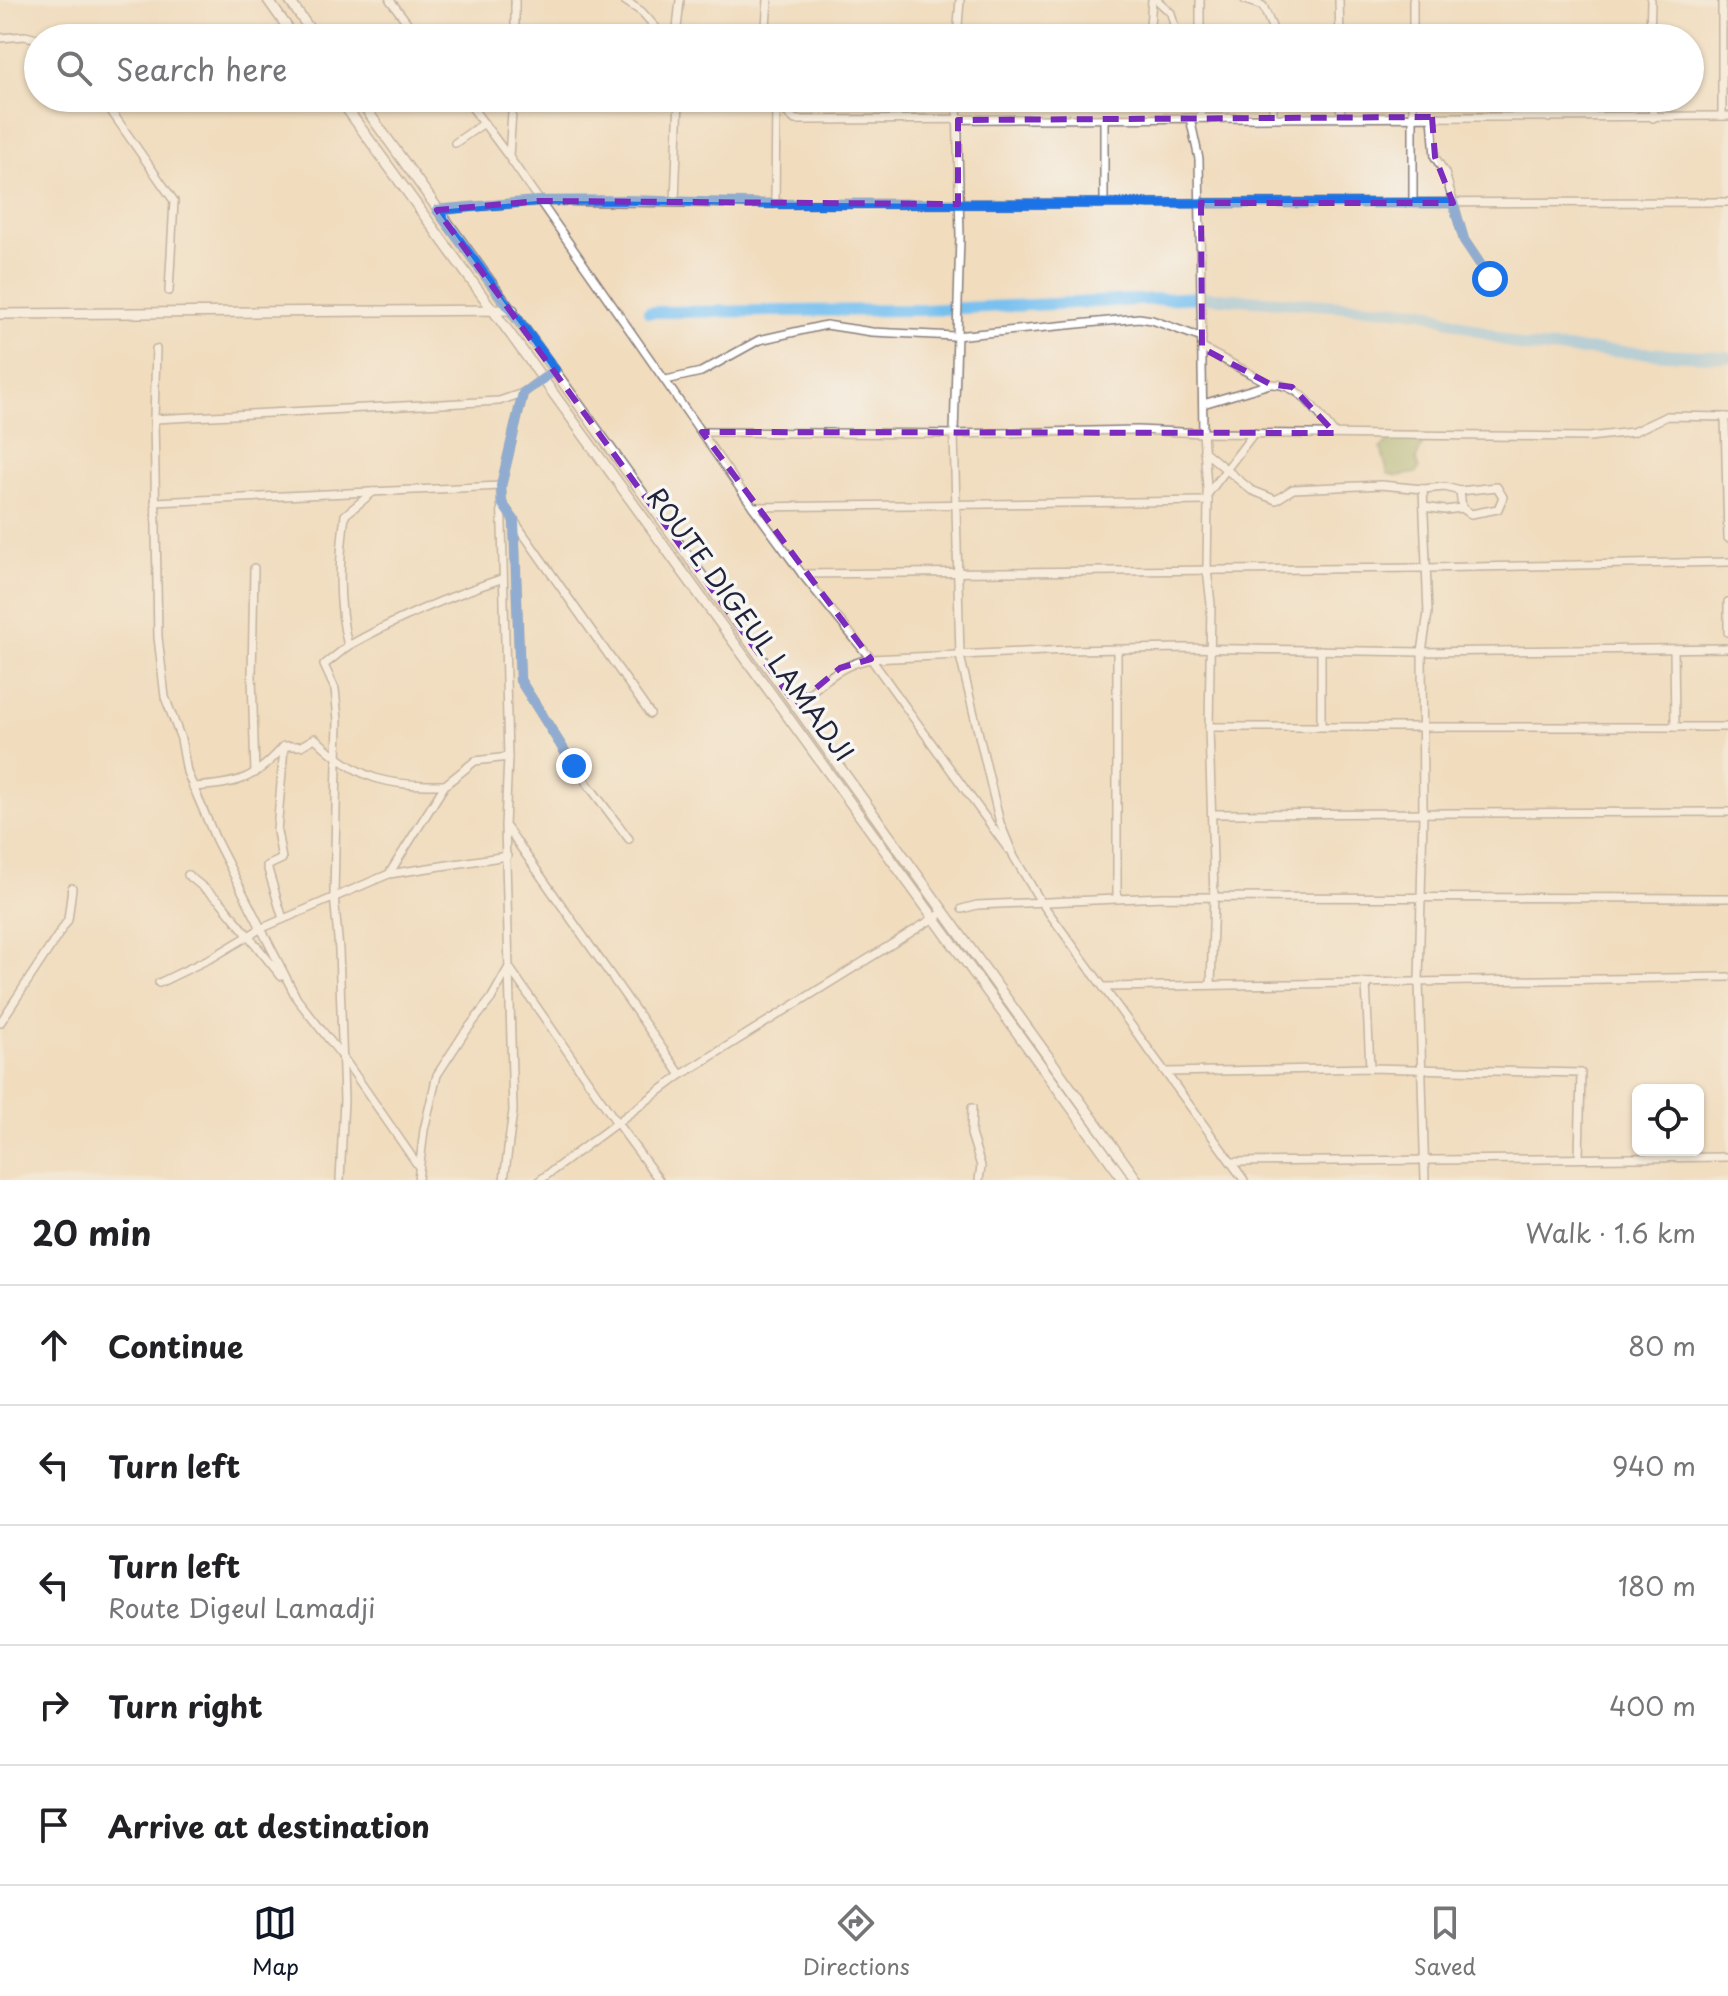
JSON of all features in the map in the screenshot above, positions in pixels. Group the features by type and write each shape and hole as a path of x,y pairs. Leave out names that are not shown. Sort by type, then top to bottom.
{"main road":[{"path":"268,0 285,24"},
{"path":"289,0 306,24"},
{"name":"ROUTE DIGEUL LAMADJI","path":"349,112 938,915 1137,1180"},
{"name":"ROUTE DIGEUL LAMADJI","path":"368,112 796,705 938,915 1124,1180"},
{"path":"0,314 513,310"}],"street":[{"path":"390,0 408,24"},
{"path":"515,0 515,24"},
{"path":"624,0 653,24"},
{"path":"677,24 680,0"},
{"path":"766,24 768,0"},
{"path":"958,24 960,0"},
{"path":"1151,24 1155,0 1171,13 1174,24"},
{"path":"1200,0 1200,24"},
{"path":"1245,0 1267,3 1271,24"},
{"path":"1339,0 1340,24"},
{"path":"1413,0 1413,24"},
{"path":"1650,24 1651,0"},
{"path":"787,112 795,120 1725,116 1722,0"},
{"path":"0,38 24,36"},
{"path":"112,112 174,201 169,291"},
{"path":"476,112 753,507 871,659 1014,857 1041,902 1244,1180"},
{"path":"509,157 512,112"},
{"path":"675,201 678,112"},
{"path":"774,112 775,204"},
{"path":"958,112 960,237 954,434 960,656 1000,823 1014,857"},
{"path":"1201,112 1201,118"},
{"path":"1273,112 1273,118"},
{"path":"1341,112 1341,117"},
{"path":"1413,112 1413,203"},
{"path":"1547,112 1549,118"},
{"path":"1653,112 1653,118"},
{"path":"1432,117 1435,157 1445,173 1464,240 1490,279"},
{"path":"1190,118 1199,159 1201,203 1203,433 1208,498 1207,570 1211,648 1209,727 1214,897 1211,985"},
{"path":"1104,119 1104,203"},
{"path":"455,143 484,123"},
{"path":"437,210 538,201 775,204 1728,202"},
{"path":"666,380 701,372 759,340 826,325 872,332 955,336 1139,318 1202,338"},
{"path":"1202,348 1270,384"},
{"path":"156,349 154,419 158,637 165,697 181,739 187,772 216,840 297,999 342,1056 419,1167"},
{"path":"154,419 499,401 523,393 555,370"},
{"path":"1203,404 1281,383 1292,387 1335,433"},
{"path":"504,1180 513,1111 505,826 508,757 501,579 501,486 523,393"},
{"path":"702,432 954,434 1137,430 1589,437 1633,432 1667,416 1726,417 1728,538"},
{"path":"1208,498 1254,433"},
{"path":"1204,451 1251,490 1276,500 1293,489 1381,485 1423,489 1445,487 1460,491 1497,487 1503,497 1498,509 1471,514 1462,508 1445,510 1424,507"},
{"path":"155,502 501,486"},
{"path":"1423,489 1428,613 1422,652 1423,814 1419,982 1425,1180"},
{"path":"1460,491 1462,508"},
{"path":"348,646 338,567 345,515 373,492"},
{"path":"753,507 1208,498"},
{"path":"502,503 650,714"},
{"path":"514,520 520,680 574,766 629,839"},
{"path":"802,574 1728,562"},
{"path":"254,568 252,677 255,773"},
{"path":"340,1180 344,1100 334,895 338,720 335,689 324,665 348,646 397,618 501,579"},
{"path":"1728,602 1728,632"},
{"path":"796,705 840,668 871,659 1117,649 1422,652 1728,648"},
{"path":"1117,649 1117,898"},
{"path":"1674,649 1675,727"},
{"path":"1321,650 1321,726"},
{"path":"1209,727 1728,727"},
{"path":"193,787 228,785 264,769 284,746 301,746 315,738 337,759 365,776 402,786 445,785"},
{"path":"283,919 267,866 282,859 277,831 284,746"},
{"path":"389,874 445,785 475,761 508,757"},
{"path":"1212,814 1728,812"},
{"path":"505,826 681,1075"},
{"path":"159,983 260,929 389,874 507,856"},
{"path":"188,875 221,902 290,987"},
{"path":"0,1023 68,920 72,888"},
{"path":"962,909 977,905 1117,898 1728,898"},
{"path":"540,1180 681,1075 938,915"},
{"path":"509,967 659,1180"},
{"path":"418,1180 424,1130 437,1075 491,999 509,967"},
{"path":"1104,987 1728,977"},
{"path":"1366,983 1370,1068"},
{"path":"1167,1072 1370,1068 1581,1073 1579,1158"},
{"path":"972,1108 971,1134 982,1178"},
{"path":"1232,1162 1728,1157"}],"highlighted area":[{"path":"1432,117 1435,157 1453,203 1201,203 1202,348 1270,384 1292,387 1335,433 702,432 871,659 840,668 796,705 437,210 538,201 958,204 958,120"}],"green space":[{"path":"1393,438 1425,438 1416,460 1419,469 1416,473 1388,474 1381,448"}],"waterway":[{"path":"649,312 922,310 1202,297 1423,311 1524,347 1728,357"}],"route":[{"path":"574,766 520,680 514,520 502,503 501,486 523,393 555,370 437,210 538,201 625,200 775,204 1453,203 1464,240 1490,279"}]}
